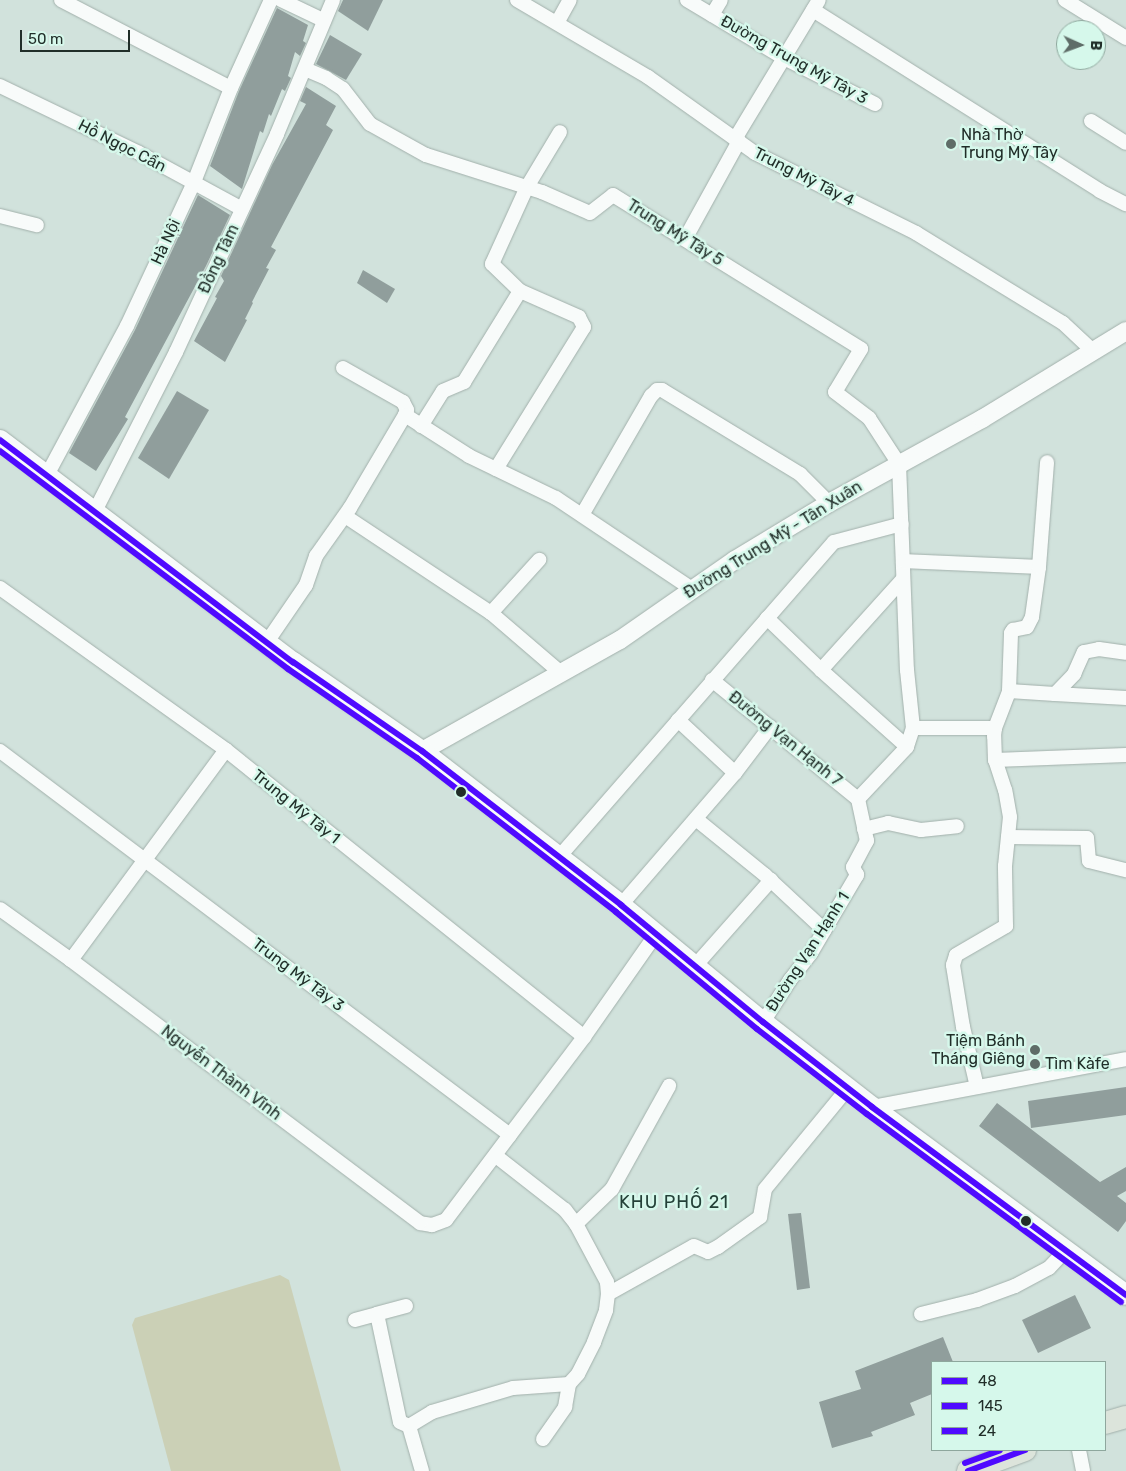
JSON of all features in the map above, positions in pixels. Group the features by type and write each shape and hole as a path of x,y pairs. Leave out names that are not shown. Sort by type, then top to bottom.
{"main road":[{"path":"0,440 46,477 267,642 422,751 621,905 872,1107 1126,1295"},
{"path":"1106,1423 1126,1417"},
{"path":"968,1471 1023,1451"}],"street":[{"path":"61,0 231,88"},
{"name":"Hà Nội","path":"46,477 127,326 194,182 231,88 271,0"},
{"path":"282,0 323,20"},
{"name":"Đồng Tâm","path":"94,513 155,397 305,69 323,20 333,0"},
{"name":"Trung Mỹ Tây 4","path":"517,0 648,76 755,153 916,233 1063,323 1092,350"},
{"path":"557,24 570,0"},
{"name":"Đường Trung Mỹ Tây 3","path":"688,0 784,58 875,104"},
{"path":"712,15 721,0"},
{"path":"1064,0 1126,38"},
{"path":"685,239 737,140 816,5 1092,186 1126,204"},
{"name":"Trung Mỹ Tây 5","path":"305,69 326,78 343,89 370,124 426,155 542,192 590,213 613,195 861,349 835,392 869,418 899,464"},
{"name":"Hồ Ngọc Cẩn","path":"0,86 194,182 242,208"},
{"path":"1091,121 1126,143"},
{"path":"496,469 584,327 578,317 520,291 492,264 526,187 560,132"},
{"path":"0,216 37,225"},
{"path":"421,426 443,391 464,382 520,291"},
{"name":"Đường Trung Mỹ - Tân Xuân","path":"422,751 620,640 736,560 829,503 982,419 1092,350 1126,331"},
{"path":"267,642 309,580 316,556 345,516 407,410 403,402 343,368"},
{"path":"582,515 651,396 657,390 662,390 800,474 829,503"},
{"path":"404,415 469,456 556,498 692,589"},
{"path":"977,1087 963,1027 953,965 956,955 1006,926 1005,866 1010,825 1006,799 995,760 995,728 1009,691 1011,633 1013,630 1030,625 1039,567 1047,462"},
{"path":"858,799 907,747 913,728 903,579 899,464"},
{"path":"345,516 491,613 562,673"},
{"path":"559,857 834,542 902,524"},
{"path":"491,613 539,560"},
{"path":"903,561 1039,567"},
{"path":"821,670 903,579"},
{"name":"Trung Mỹ Tây 1","path":"0,588 226,750 584,1037"},
{"path":"767,618 821,670 907,747"},
{"path":"1055,694 1074,674 1084,652 1099,649 1126,653"},
{"name":"Đường Vạn Hạnh 7","path":"712,680 858,799"},
{"path":"1009,691 1126,698"},
{"path":"678,720 735,773"},
{"path":"621,905 735,773 770,727"},
{"path":"913,728 995,728"},
{"path":"71,960 226,750"},
{"name":"Trung Mỹ Tây 3","path":"0,751 510,1135"},
{"path":"995,760 1126,755"},
{"name":"Đường Vạn Hạnh 1","path":"764,1022 824,930 857,875 853,867 867,841 858,799"},
{"path":"696,819 771,880 824,930"},
{"path":"864,829 888,823 921,830 957,826"},
{"path":"1008,837 1087,838 1089,861 1126,870"},
{"path":"695,966 771,880"},
{"name":"Nguyễn Thành Vĩnh","path":"0,909 71,960 420,1223 432,1225 446,1220 496,1156"},
{"path":"544,1439 565,1408 568,1384 578,1374 594,1342 606,1310 607,1282 576,1224 565,1210 496,1156 584,1037 656,934"},
{"path":"872,1107 1126,1059"},
{"path":"576,1224 612,1189 669,1086"},
{"path":"608,1294 694,1246 708,1252 718,1247 760,1217 765,1188 848,1088"},
{"path":"921,1314 977,1300 1015,1286 1049,1268 1066,1250"},
{"path":"355,1320 406,1306"},
{"path":"377,1314 400,1422 409,1426 422,1471"},
{"path":"409,1426 432,1412 513,1388 568,1384"},
{"path":"1079,1451 1083,1471"}],"green space":[{"path":"280,1275 289,1280 341,1471 171,1471 132,1325 135,1318"}],"building":[{"path":"343,0 383,0 368,31 338,11"},
{"path":"277,8 308,25 303,41 306,43 300,56 295,52 288,76 291,78 285,91 282,89 271,116 269,114 263,133 260,131 242,189 210,166 239,91"},
{"path":"330,35 362,54 346,80 316,64"},
{"path":"306,87 336,106 326,125 333,130 271,247 276,250 266,268 269,269 252,302 245,319 247,320 225,362 194,341 217,298 215,297 224,281 221,276 272,165 306,104 300,101"},
{"path":"198,195 230,215 206,266 125,417 128,419 96,471 69,453 135,330"},
{"path":"363,270 395,289 387,303 357,283"},
{"path":"177,391 209,410 169,479 138,458"},
{"path":"1126,1087 1126,1115 1031,1128 1028,1101"},
{"path":"997,1103 1100,1182 1126,1167 1126,1191 1117,1196 1126,1203 1126,1221 1118,1232 979,1126"},
{"path":"801,1213 810,1288 797,1290 788,1214"},
{"path":"1075,1295 1091,1328 1038,1353 1022,1320"},
{"path":"943,1337 953,1361 931,1361 931,1394 910,1403 915,1415 871,1432 873,1436 832,1448 819,1402 861,1389 855,1371"}],"transit line":[{"name":"48","path":"0,440 293,662 422,751 621,905 763,1022 872,1107 1126,1295"},
{"name":"145","path":"0,451 288,669 417,758 616,912 757,1029 867,1114 1121,1302"},
{"name":"24","path":"965,1463 997,1451"},
{"name":"48","path":"968,1471 1022,1451"}],"place":[{"name":"Nhà Thờ Trung Mỹ Tây","path":"951,144"},
{"name":"Tiệm Bánh Tháng Giêng","path":"1035,1050"},
{"name":"Tìm Kàfe","path":"1035,1064"}],"district":[{"name":"KHU PHỐ 21","path":"674,1202"}]}
